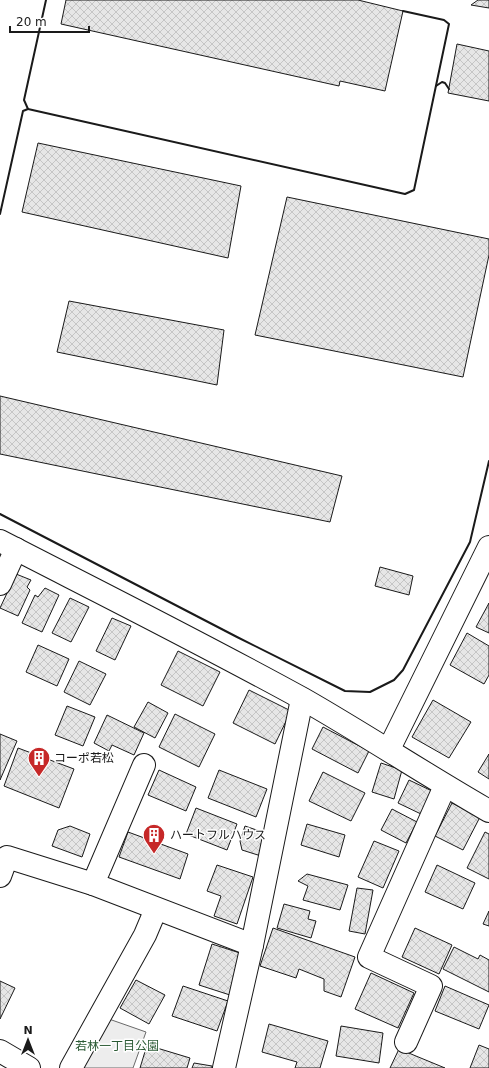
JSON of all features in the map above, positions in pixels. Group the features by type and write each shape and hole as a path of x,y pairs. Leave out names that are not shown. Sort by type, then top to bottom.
{"street":[{"path":"0,584 8,545 302,699 389,749 445,786 489,812"},
{"path":"389,749 489,548"},
{"path":"224,1068 252,945 302,699"},
{"path":"93,884 144,765"},
{"path":"406,1042 431,986 369,957 445,786"},
{"path":"0,876 7,857 93,884 252,945"},
{"path":"71,1068 145,935 156,909"},
{"path":"0,1051 29,1068"}],"green space":[{"name":"若林一丁目公園","path":"106,1018 146,1032 133,1068 81,1068"}],"building":[{"path":"66,0 358,0 403,11 385,91 340,81 339,86 61,24"},
{"path":"478,0 489,0 489,8 471,5"},
{"path":"457,44 489,51 489,101 448,93"},
{"path":"38,143 241,186 228,258 22,212"},
{"path":"287,197 489,239 489,255 463,377 255,335"},
{"path":"69,301 224,330 217,385 57,352"},
{"path":"0,396 342,476 330,522 0,454"},
{"path":"380,567 413,576 409,595 375,586"},
{"path":"16,574 31,580 27,587 30,590 18,616 0,608"},
{"path":"45,588 59,595 42,632 22,623 35,595 38,597"},
{"path":"70,598 89,607 71,642 52,633"},
{"path":"489,603 489,633 476,627"},
{"path":"112,618 131,626 115,660 96,651"},
{"path":"467,633 489,646 489,675 484,684 450,665"},
{"path":"38,645 69,659 57,686 26,672"},
{"path":"178,651 220,672 203,706 161,685"},
{"path":"79,661 106,674 90,705 64,692"},
{"path":"249,690 291,711 275,744 233,723"},
{"path":"433,700 471,722 449,758 412,737"},
{"path":"148,702 168,713 155,738 134,727"},
{"path":"67,706 95,717 83,746 55,735"},
{"path":"175,714 215,734 199,767 159,747"},
{"path":"107,715 144,733 134,755 112,745 109,751 94,743"},
{"path":"323,727 369,751 358,773 312,749"},
{"path":"0,734 17,741 0,780"},
{"name":"コーポ若松","path":"18,748 74,769 59,808 4,786"},
{"path":"489,754 489,779 478,772"},
{"path":"381,763 402,770 394,799 372,792"},
{"path":"159,770 196,787 186,811 148,795"},
{"path":"219,770 267,789 256,817 208,798"},
{"path":"323,772 365,793 351,821 309,801"},
{"path":"409,780 432,791 421,814 398,803"},
{"path":"452,803 480,817 463,850 435,836"},
{"path":"196,808 237,824 227,850 186,834"},
{"path":"392,809 417,822 406,843 381,830"},
{"path":"307,824 345,835 339,857 301,845"},
{"path":"70,826 90,834 82,857 52,846 58,830"},
{"path":"245,826 268,834 261,856 242,850 240,841"},
{"name":"ハートフルハウス","path":"128,832 188,854 180,879 119,857"},
{"path":"485,832 489,834 489,879 467,868"},
{"path":"374,841 399,851 383,888 358,877"},
{"path":"217,865 253,877 237,924 214,916 221,896 207,891"},
{"path":"437,865 475,883 463,909 425,892"},
{"path":"307,874 348,885 340,910 303,900 308,886 298,881"},
{"path":"357,888 373,890 365,934 349,931"},
{"path":"284,904 310,911 308,919 316,921 311,938 277,928"},
{"path":"489,911 489,926 483,924"},
{"path":"273,928 355,957 341,997 324,991 324,979 299,969 296,978 260,966"},
{"path":"415,928 452,945 439,974 402,957"},
{"path":"212,944 243,954 230,995 199,985"},
{"path":"454,947 478,959 480,955 489,960 489,992 443,969"},
{"path":"371,973 414,993 398,1028 355,1009"},
{"path":"136,980 165,995 149,1024 120,1008"},
{"path":"0,981 15,988 0,1019"},
{"path":"183,986 228,1001 217,1031 172,1016"},
{"path":"445,986 489,1005 479,1029 435,1011"},
{"path":"269,1024 328,1041 320,1068 295,1068 297,1062 262,1052"},
{"path":"341,1026 383,1033 379,1063 336,1056"},
{"path":"147,1045 190,1058 187,1068 140,1068"},
{"path":"479,1045 489,1049 489,1068 470,1068"},
{"path":"399,1049 445,1068 390,1068"},
{"path":"194,1063 212,1066 212,1068 192,1068"}],"wall":[{"path":"0,214 23,111 28,109 24,100 46,0"},
{"path":"28,109 405,194 414,190 449,24 444,20 403,11"},
{"path":"436,86 442,82 445,83 449,89"},
{"path":"0,514 237,637 345,691 370,692 394,680 403,670 470,542 489,461"}],"place":[{"name":"コーポ若松","path":"39,778"},
{"name":"ハートフルハウス","path":"154,854"}]}
